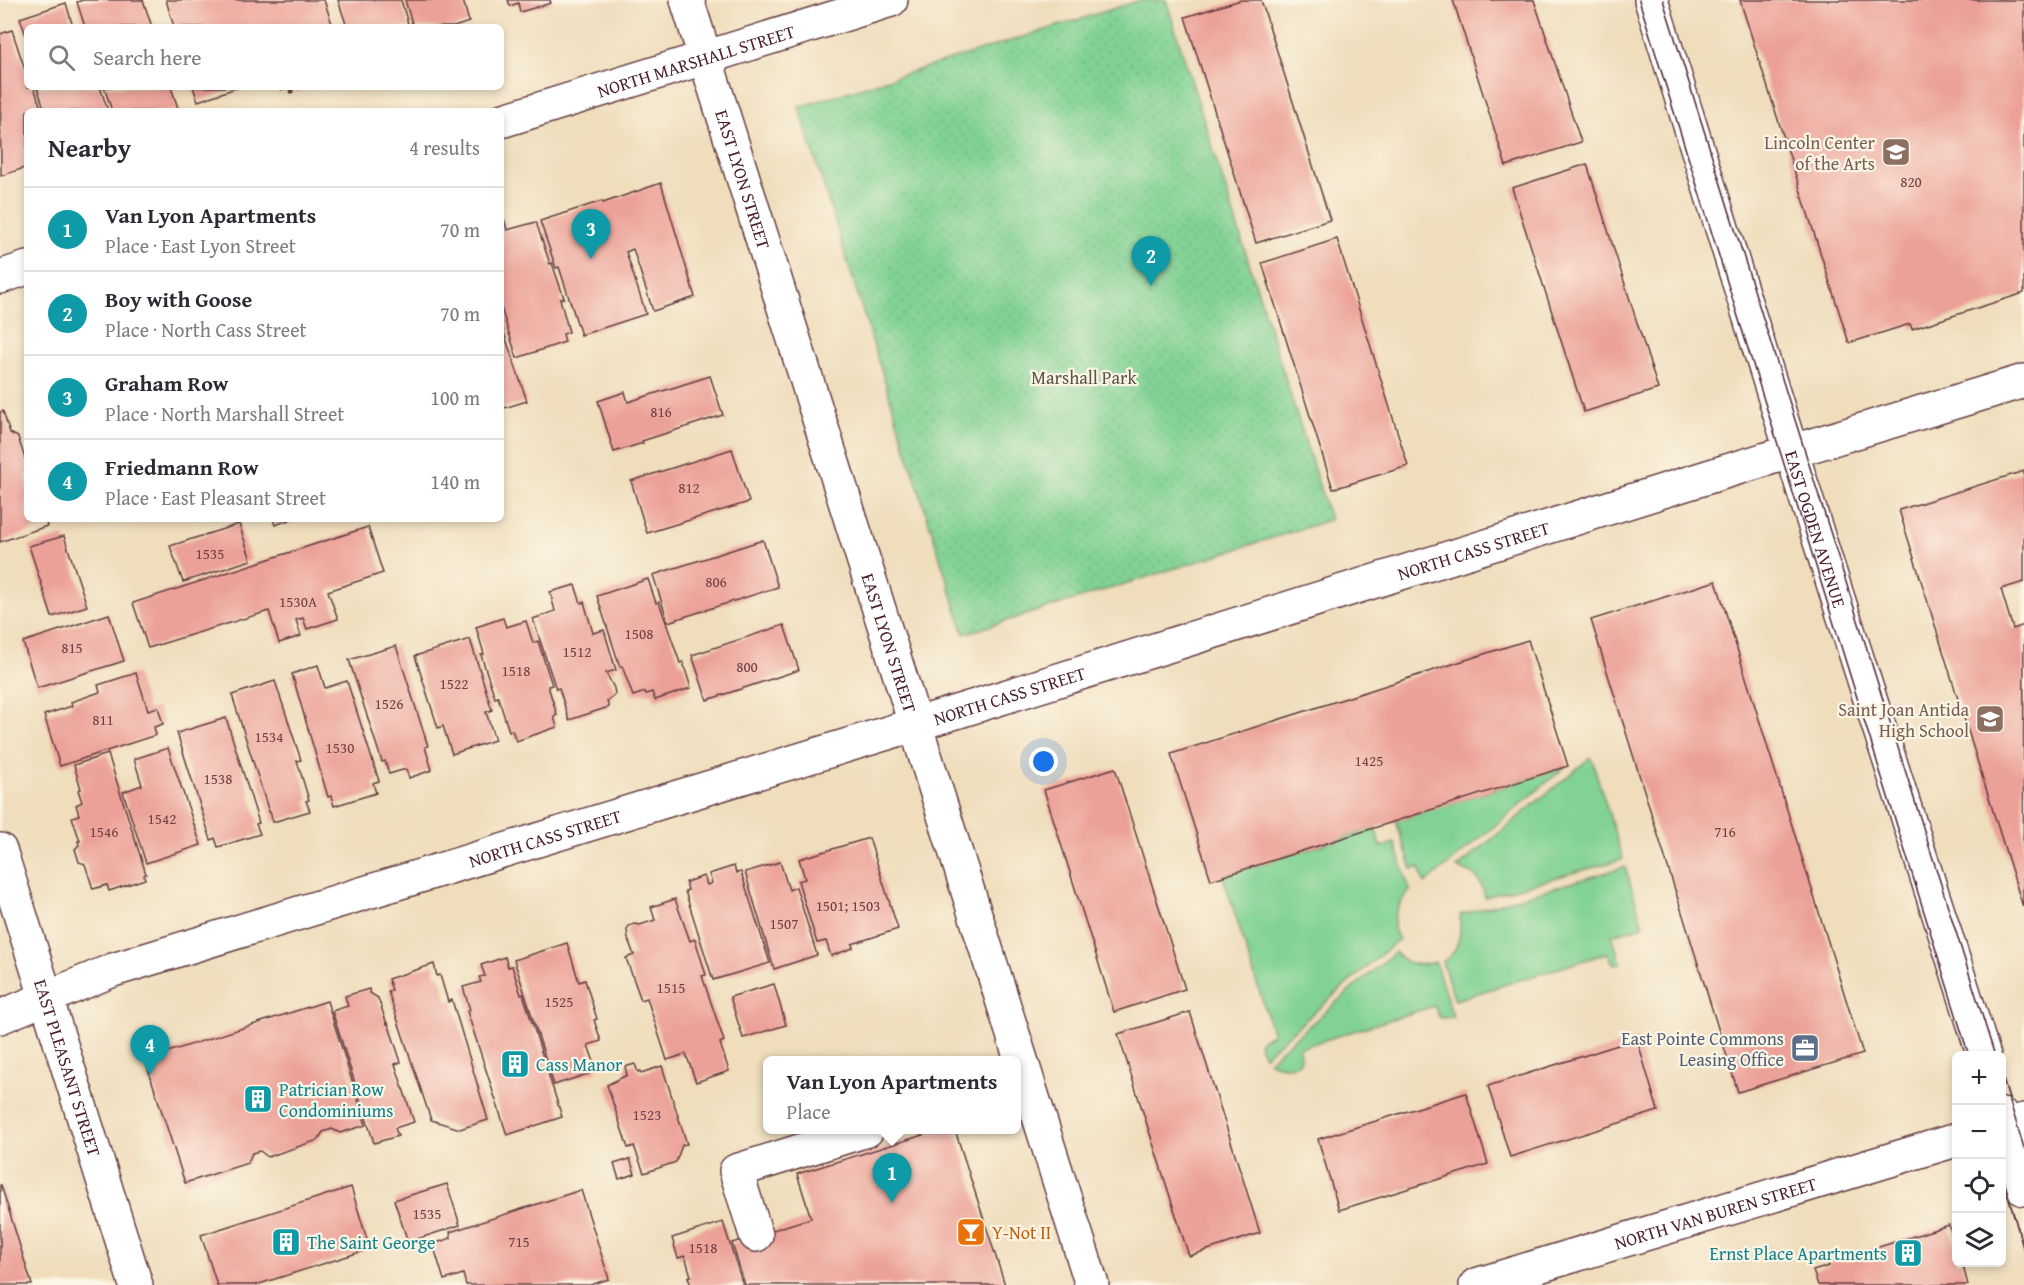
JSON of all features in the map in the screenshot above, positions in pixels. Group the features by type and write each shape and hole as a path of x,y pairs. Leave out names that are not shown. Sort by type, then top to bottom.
{"street":[{"name":"EAST LYON STREET","path":"687,0 915,724 1015,1056"},
{"name":"NORTH MARSHALL STREET","path":"504,120 891,0"},
{"name":"EAST OGDEN AVENUE","path":"1651,0 1982,1051"},
{"path":"0,277 24,269"},
{"name":"NORTH CASS STREET","path":"0,1017 124,967 2024,381"},
{"name":"EAST PLEASANT STREET","path":"0,850 136,1285"},
{"name":"EAST LYON STREET","path":"1022,1080 1092,1285"},
{"path":"2008,1122 2024,1190"},
{"path":"756,1235 736,1171 854,1134"},
{"name":"NORTH VAN BUREN STREET","path":"1476,1285 1952,1141"}],"path":[{"path":"289,92 295,90"}],"green space":[{"name":"Marshall Park","path":"1141,0 1166,0 1330,520 964,634 799,107"},
{"path":"1591,757 1623,859 1485,897 1476,877 1457,868"},
{"path":"1565,767 1425,884 1419,867 1412,869 1396,821"},
{"path":"1375,828 1381,847 1395,843 1410,891 1398,908 1394,920 1399,939 1264,1056 1260,1041 1273,1034 1223,876"},
{"path":"1625,867 1643,926 1612,935 1621,964 1614,965 1608,953 1455,1000 1442,962 1453,953 1458,942 1460,915"},
{"path":"1395,952 1403,960 1413,964 1435,962 1453,1017 1441,1018 1434,1006 1299,1048 1301,1059 1298,1064 1283,1066 1268,1061"}],"building":[{"path":"83,0 143,0 151,24 84,24 77,2"},
{"path":"166,0 324,0 332,24 173,24"},
{"path":"338,0 401,0 408,24 346,24"},
{"path":"405,0 463,0 469,22 463,24 412,24"},
{"path":"508,0 550,0 551,3 520,12 518,3 510,6"},
{"path":"1241,0 1261,0 1330,220 1256,243 1185,17"},
{"path":"1453,0 1534,0 1581,142 1506,166"},
{"name":"Lincoln Center of the Arts","path":"1740,0 2024,0 2024,293 1912,329 1910,324 1849,343"},
{"path":"66,3 72,24 24,24 24,29 20,18"},
{"path":"12,30 24,67 24,90 35,90 41,108 24,108 24,168 1,176 0,34"},
{"path":"38,90 101,90 107,108 44,108"},
{"path":"105,90 172,90 178,108 111,108"},
{"path":"194,90 230,90 198,101"},
{"path":"1587,164 1658,389 1584,412 1512,188"},
{"path":"661,183 695,297 653,311 633,249 626,252 646,314 581,335 559,267 556,268 540,221"},
{"path":"504,219 507,230 536,222 564,298 560,299 569,332 563,334 565,342 517,358 504,317"},
{"path":"1337,239 1408,466 1333,489 1262,263"},
{"path":"504,333 527,401 504,408"},
{"path":"710,376 723,415 614,452 598,401 625,392 628,402"},
{"path":"3,411 10,433 18,437 24,456 24,522 46,522 47,526 0,542 0,412"},
{"path":"732,449 749,502 647,533 631,481"},
{"name":"Saint Joan Antida High School","path":"2024,471 2024,582 2001,589 2013,629 2024,625 2023,907 1899,510"},
{"path":"239,524 251,560 183,582 170,546"},
{"path":"368,527 383,573 328,591 338,619 307,629 303,618 296,620 301,636 279,643 269,611 148,648 133,603"},
{"path":"64,536 87,606 52,617 29,546"},
{"path":"763,540 778,587 668,622 653,575"},
{"path":"648,579 656,603 659,602 680,663 683,662 691,688 655,700 652,692 633,696 622,666 620,667 597,596"},
{"path":"1716,581 1863,1054 1738,1092 1591,620"},
{"path":"575,585 581,603 584,602 593,633 604,630 616,670 606,673 615,694 607,702 609,707 569,720 559,688 556,689 533,619 555,611 550,592"},
{"path":"109,614 124,661 37,688 23,642"},
{"path":"503,618 506,627 526,621 533,643 538,641 552,685 548,686 557,715 554,717 557,727 516,741 512,730 509,731 498,697 495,698 481,655 484,654 476,627"},
{"path":"784,625 799,670 707,700 692,655"},
{"path":"470,639 492,710 486,712 495,740 452,754 443,726 438,728 415,656"},
{"path":"1528,640 1568,766 1211,880 1171,754"},
{"path":"396,646 428,746 425,747 432,770 409,778 406,769 389,774 385,761 382,762 349,660"},
{"path":"318,665 325,688 347,681 379,781 373,783 376,793 334,806 331,796 328,797 292,674"},
{"path":"136,673 148,710 158,707 163,724 154,727 156,735 60,766 44,715 72,706 71,702 100,692 98,685"},
{"path":"275,681 301,760 297,761 309,800 306,801 310,811 273,822 232,695"},
{"path":"226,718 259,823 256,824 260,834 218,847 215,838 211,840 177,733"},
{"path":"168,748 201,845 146,863 123,792 142,785 134,759"},
{"path":"108,754 146,874 145,879 109,891 107,885 93,889 85,864 79,862 75,849 80,841 72,817 79,815 76,805 82,802 74,765"},
{"path":"1115,768 1185,989 1114,1012 1044,790"},
{"path":"869,838 898,929 852,944 853,948 831,956 826,941 817,943 798,881 805,879 799,859"},
{"path":"780,862 789,890 796,887 817,955 774,969 745,872"},
{"path":"734,866 736,873 741,872 770,963 713,980 685,891 688,890 686,882 704,876 707,885 712,883 709,874"},
{"path":"675,899 690,941 695,939 706,975 702,976 724,1041 720,1043 729,1071 696,1082 686,1054 667,1060 647,998 641,1000 626,958 634,955 628,939 629,926 655,920 651,907"},
{"path":"567,943 579,982 585,980 601,1041 588,1045 597,1071 554,1085 514,960"},
{"name":"Cass Manor","path":"505,957 508,967 512,966 521,995 523,994 562,1117 507,1135 467,1011 470,1010 463,987 481,982 479,977 485,976 481,965"},
{"path":"434,964 437,976 440,975 448,1002 452,1000 488,1120 460,1129 431,1120 388,991 392,990 388,979"},
{"path":"774,984 786,1025 743,1038 730,997"},
{"path":"369,989 370,993 378,998 388,1023 401,1062 395,1064 414,1122 395,1128 398,1136 374,1143 332,1011 348,1006 345,996"},
{"name":"Patrician Row Condominiums","path":"327,1001 366,1125 340,1133 332,1129 323,1132 318,1140 268,1157 260,1151 252,1153 248,1163 185,1183 147,1066 152,1057"},
{"path":"1190,1012 1260,1233 1189,1256 1118,1034"},
{"path":"1637,1039 1658,1111 1510,1157 1488,1086"},
{"path":"635,1064 638,1072 641,1073 662,1066 687,1144 682,1145 676,1162 644,1173 634,1146 628,1148 607,1085 627,1075 625,1067"},
{"path":"1466,1093 1488,1164 1339,1210 1318,1139"},
{"path":"926,1134 956,1134 1005,1285 745,1285 732,1243 811,1218 797,1174"},
{"path":"630,1159 635,1174 619,1179 614,1164"},
{"path":"447,1184 460,1225 408,1242 394,1200"},
{"path":"1,1185 32,1285 0,1285"},
{"name":"The Saint George","path":"351,1187 370,1249 256,1285 217,1285 201,1235"},
{"path":"581,1190 609,1279 590,1285 466,1285 463,1274 444,1280 433,1244 451,1238 450,1232"},
{"path":"723,1222 743,1285 691,1285 688,1277 691,1276 685,1256 678,1258 672,1238"},
{"name":"Ernst Place Apartments","path":"1949,1225 1952,1235 1952,1267 1963,1267 1968,1285 1818,1285 1813,1271 1829,1266 1828,1263"}],"tram line":[{"path":"1639,0 1967,1051"},
{"path":"1663,0 1993,1051"},
{"path":"2006,1089 2024,1148"},
{"path":"2006,1187 2024,1251"}],"place":[{"name":"Lincoln Center of the Arts","path":"1896,152"},
{"name":"Graham Row","path":"591,259"},
{"name":"Boy with Goose","path":"1151,286"},
{"name":"Saint Joan Antida High School","path":"1990,719"},
{"name":"East Pointe Commons Leasing Office","path":"1805,1048"},
{"name":"Cass Manor","path":"515,1064"},
{"name":"Friedmann Row","path":"150,1075"},
{"name":"Patrician Row Condominiums","path":"258,1099"},
{"name":"Van Lyon Apartments","path":"892,1203"},
{"name":"Y-Not II","path":"971,1232"},
{"name":"The Saint George","path":"286,1242"},
{"name":"Ernst Place Apartments","path":"1908,1253"}]}
